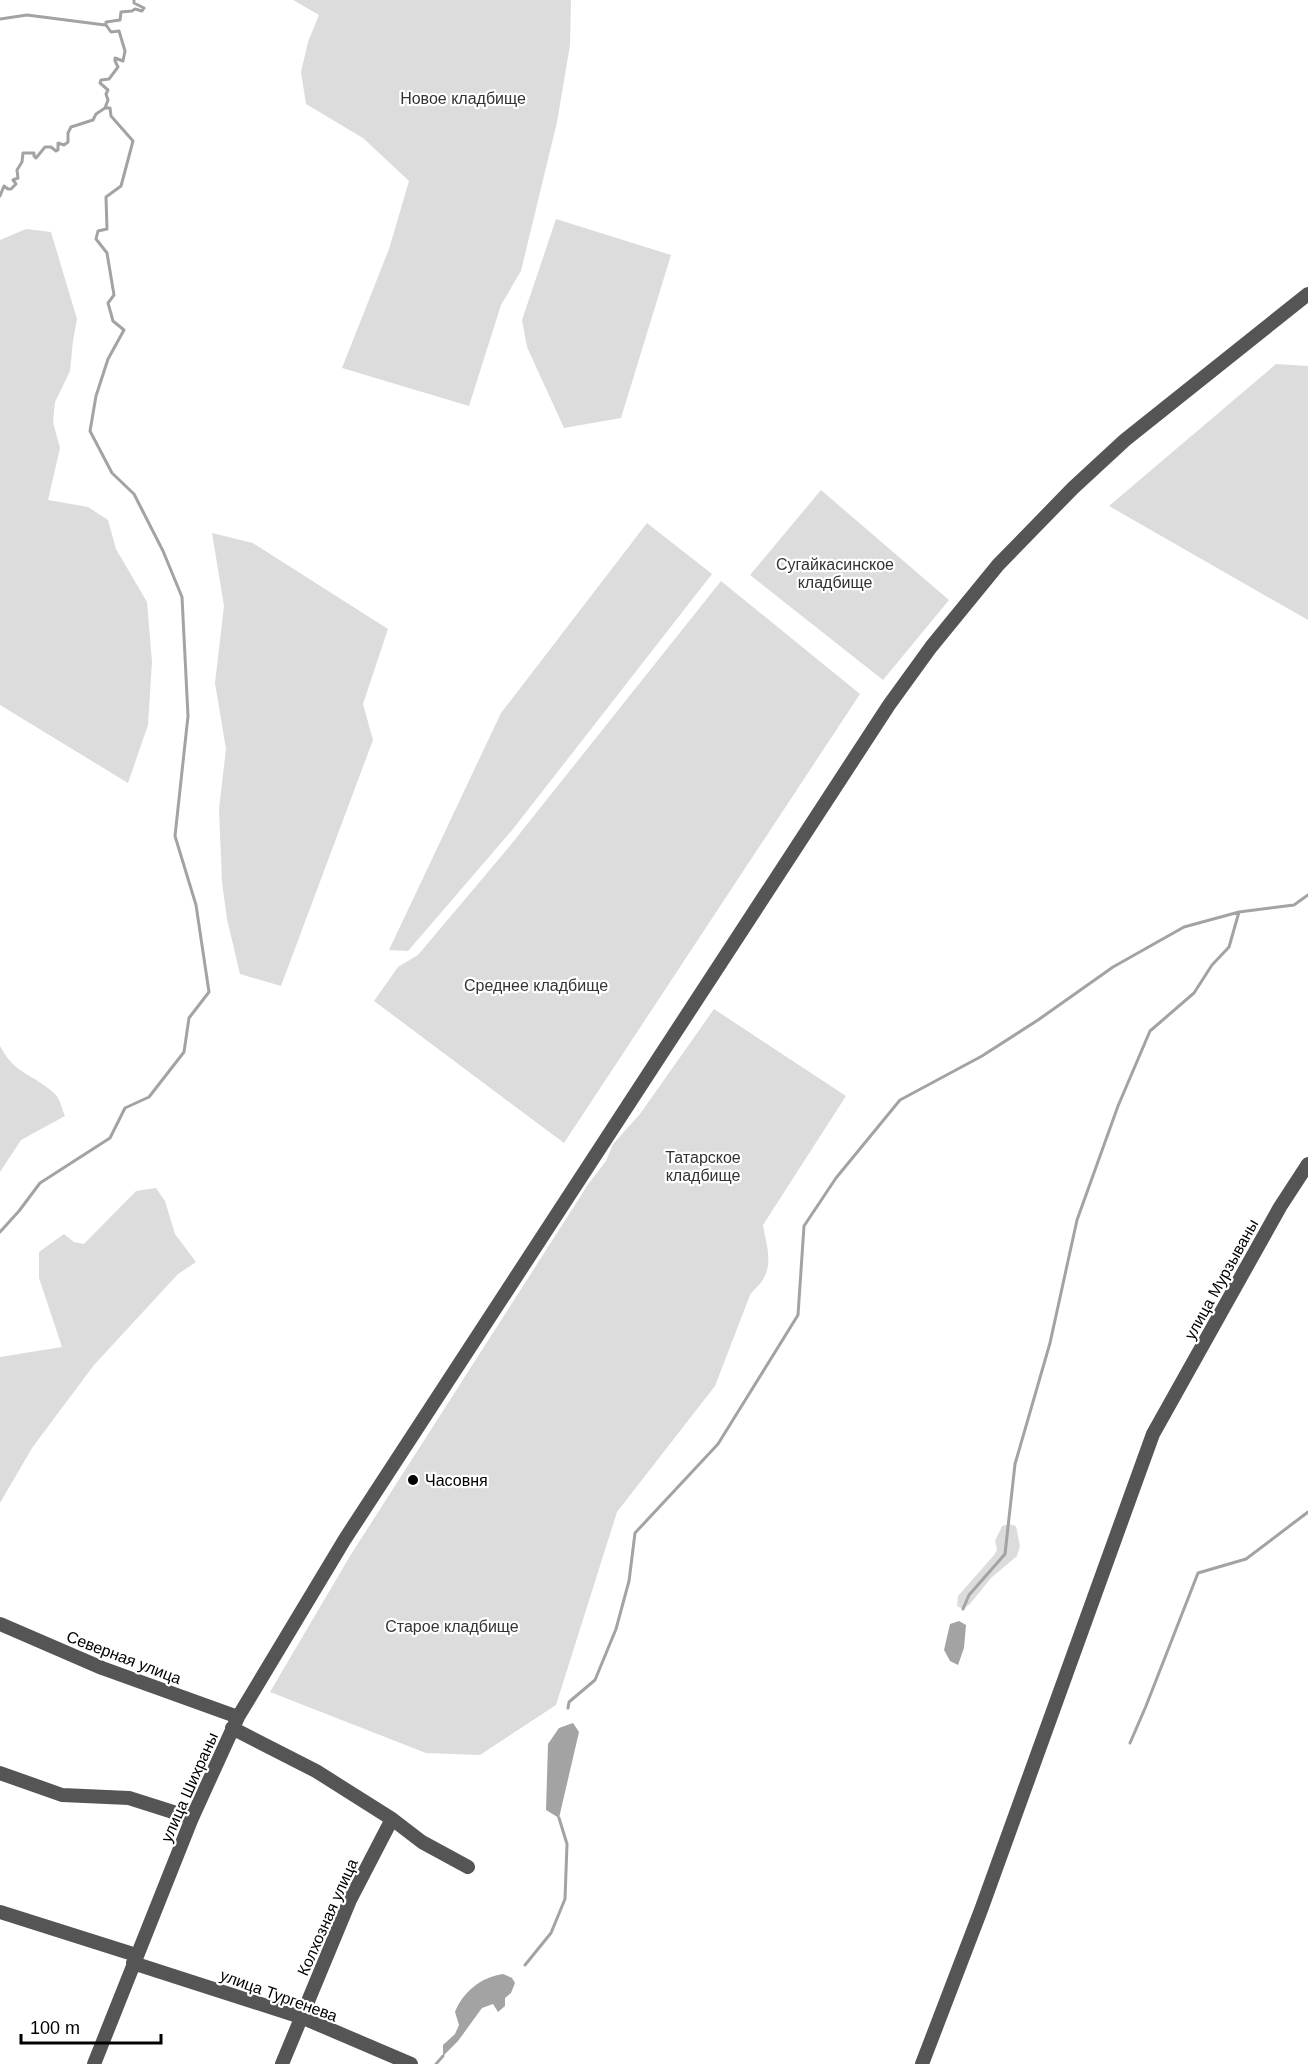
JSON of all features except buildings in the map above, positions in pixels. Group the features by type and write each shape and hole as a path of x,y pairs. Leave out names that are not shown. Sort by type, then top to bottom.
{"street":[{"name":"улица Шихраны","path":"94,2064 192,1818 235,1723 345,1539 889,705 931,647 998,565 1100,462 1308,294"},
{"name":"улица Мурзываны","path":"922,2064 985,1899 1153,1434 1280,1207 1308,1164"},
{"name":"Северная улица","path":"0,1624 235,1723 392,1819 422,1842 468,1867"},
{"path":"0,1773 62,1795 129,1798 192,1818"},
{"name":"Колхозная улица","path":"282,2064 350,1900 392,1819"},
{"name":"улица Тургенева","path":"0,1912 301,2017 411,2064"}],"green space":[{"name":"Новое кладбище","path":"293,0 571,0 570,45 557,122 521,271 501,305 469,406 342,368 389,249 409,181 363,138 306,104 301,72 308,42 319,15"},
{"path":"556,219 671,255 621,418 564,428 527,347 522,320"},
{"path":"26,229 51,232 77,319 70,371 55,402 53,422 60,448 48,500 88,507 108,520 116,549 147,602 152,662 148,725 128,783 0,705 0,240"},
{"path":"1276,364 1308,366 1308,620 1109,506"},
{"name":"Сугайкасинское кладбище","path":"821,490 949,600 883,680 750,575"},
{"path":"647,523 712,574 513,829 408,951 389,950 501,713"},
{"path":"212,533 253,543 388,629 363,704 373,740 281,986 240,974 227,919 222,882 219,809 226,749 215,683 224,606"},
{"name":"Среднее кладбище","path":"721,581 860,694 564,1143 374,1001 398,967 418,955 509,847"},
{"name":"Старое кладбище","path":"714,1009 846,1096 763,1225 768,1253 766,1274 750,1295 715,1386 617,1512 556,1705 480,1755 426,1753 270,1692 350,1556 589,1183 606,1161 613,1144 640,1114"},
{"path":"0,1046 18,1069 55,1094 65,1116 21,1140 0,1172"},
{"path":"156,1188 165,1201 175,1234 196,1262 178,1274 94,1365 32,1448 0,1503 0,1357 62,1347 39,1278 39,1252 64,1234 74,1242 84,1244 136,1191"},
{"path":"1009,1524 1016,1526 1020,1546 1017,1556 991,1578 970,1604 963,1609 957,1606 958,1596 995,1554 997,1549 995,1541 1002,1526"}],"shaded area":[{"path":"959,1621 966,1625 964,1648 958,1665 950,1661 944,1650 950,1624"},
{"path":"573,1723 579,1732 559,1818 546,1810 548,1744 559,1728"},
{"path":"503,1974 512,1978 515,1983 511,1993 505,1998 505,2006 498,2012 493,2004 482,2008 458,2041 443,2056 443,2045 455,2034 459,2025 455,2012 463,1998 480,1982"}],"waterway":[{"path":"0,1232 40,1183 110,1138 125,1108 149,1097 184,1052 189,1018 209,992 196,905 175,836 188,716 182,597 163,551 134,494 112,473 90,431 96,396 108,359 124,330 113,321 108,303 114,295 107,253 96,239 98,231 107,229 106,197 121,186 133,141 111,116 110,108 105,108 108,90 100,83 101,80 109,79 118,67 115,58 123,61 125,51 119,31 111,32 106,22 120,20 121,12 135,9 142,11 144,8 134,3 134,0"},
{"path":"0,19 27,15 105,25"},
{"path":"0,196 4,186 11,189 16,184 13,180 18,178 17,170 22,162 23,153 34,153 36,158 45,147 58,150 58,143 64,145 68,142 71,127 93,120 96,114 105,108"},
{"path":"568,1708 569,1702 595,1680 616,1629 629,1581 635,1533 718,1444 798,1315 804,1226 836,1178 900,1100 982,1056 1113,967 1184,927 1239,912 1294,905 1308,895"},
{"path":"963,1609 969,1595 1005,1554 1015,1464 1050,1343 1077,1220 1118,1106 1150,1031 1194,993 1212,965 1229,947 1239,912"},
{"path":"1130,1743 1198,1573 1246,1559 1308,1512"},
{"path":"525,1965 551,1933 565,1899 567,1844 559,1818"},
{"path":"436,2064 443,2056"}],"place":[{"name":"Часовня","path":"413,1480"}],"park label":[{"name":"Татарское кладбище","path":"703,1166"}]}
